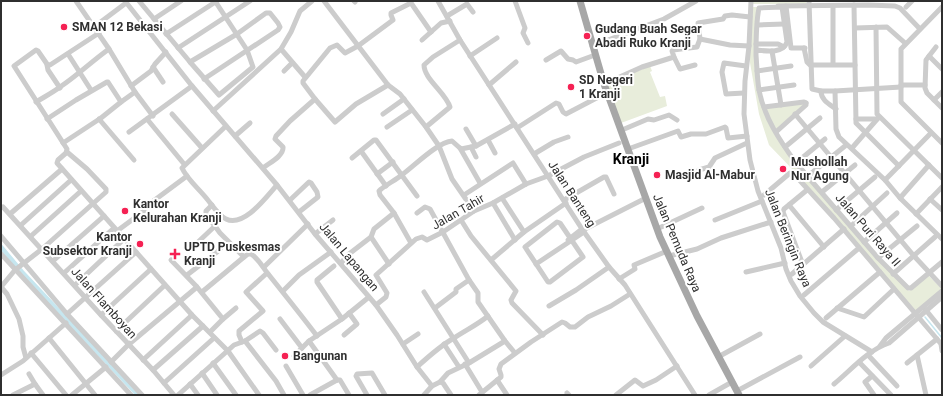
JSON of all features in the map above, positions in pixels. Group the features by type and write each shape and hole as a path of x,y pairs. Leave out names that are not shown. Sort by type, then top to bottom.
{"main road":[{"name":"Jalan Pemuda Raya","path":"580,1 604,84 657,229 687,296 738,393"}],"street":[{"path":"154,19 181,1"},
{"path":"141,2 166,34 217,93 220,94 252,68 247,50 216,1 166,34"},
{"path":"178,48 250,1"},
{"path":"213,111 281,49 291,32 300,11 312,1"},
{"path":"324,1 388,85 400,94 426,127 439,146 452,179 474,212"},
{"name":"Jalan Banteng","path":"438,1 470,56 583,230 620,279 695,395"},
{"path":"515,1 525,28 523,33 528,43"},
{"path":"906,7 912,1"},
{"path":"79,2 94,27 110,49 131,86 153,116"},
{"path":"94,27 125,2"},
{"name":"Jalan Lapangan","path":"125,2 192,86 290,200 315,234 376,305 417,367 432,386"},
{"path":"592,46 664,19 693,2"},
{"path":"388,85 356,104 335,122 303,83 306,76 325,53 336,45 345,53 358,46 393,20 391,13 411,3 431,32"},
{"path":"751,3 784,7 809,3 833,6 868,3 898,7 922,27"},
{"name":"Jalan Beringin Raya","path":"751,3 749,46 744,93 747,143 754,178 791,281 808,307 823,322 870,353 897,386"},
{"path":"809,3 812,89 821,91 835,91 925,85"},
{"path":"422,40 441,23 468,4 473,12"},
{"path":"854,5 856,119 858,126 899,166"},
{"path":"833,6 833,64"},
{"path":"756,50 772,51 781,50 784,47 787,42 784,24 784,7"},
{"path":"784,7 791,48 810,48"},
{"name":"Jalan Puri Raya II","path":"784,7 759,8 756,44 759,90 764,107 776,132 796,163 878,258 908,288 911,288 929,272"},
{"path":"942,7 905,43 900,51 901,102 942,143"},
{"path":"190,62 237,34 267,12 270,13 280,26 278,30 204,79"},
{"path":"695,65 680,69 672,50 697,47 700,39 698,23 723,19 725,16 732,15 750,17"},
{"path":"758,25 784,24"},
{"path":"876,27 878,118 942,178"},
{"path":"855,28 888,28 905,43"},
{"path":"47,65 50,65 99,34"},
{"path":"470,56 497,38"},
{"path":"700,39 730,45 749,46"},
{"path":"426,127 450,107 424,68 424,65 433,57 460,40"},
{"path":"756,44 778,44 784,47"},
{"path":"936,47 925,63 925,85 926,91 942,108"},
{"path":"804,48 807,62 810,65"},
{"path":"36,102 60,88 80,73 92,60 110,49"},
{"path":"281,49 292,63 306,76"},
{"path":"26,358 23,347 24,336 19,319 7,294 1,287 15,270 42,249 106,192 106,189 87,169 67,152 67,149 14,65 36,50 38,51 60,88"},
{"path":"546,60 561,50 568,59 576,62 595,55"},
{"path":"772,51 781,105"},
{"path":"131,86 151,71 166,52"},
{"path":"68,54 91,90"},
{"path":"929,56 942,69"},
{"path":"604,84 642,67 674,57"},
{"path":"489,85 516,62"},
{"path":"284,71 292,63"},
{"path":"744,93 726,94 722,72 724,63 746,66"},
{"path":"810,65 855,64"},
{"path":"757,71 791,66"},
{"path":"153,67 163,82"},
{"path":"47,119 91,90 108,82 121,102"},
{"path":"759,90 794,85"},
{"path":"129,132 153,116 192,86"},
{"path":"821,91 822,97 825,101 836,110"},
{"path":"835,91 837,133 839,137 885,180 900,198 942,239"},
{"path":"63,143 99,119 135,92"},
{"path":"460,148 473,146 488,140 556,103 566,114 608,92"},
{"path":"934,100 942,92"},
{"path":"263,168 276,161 284,148 275,137 294,117 315,99"},
{"path":"383,114 404,99"},
{"path":"764,107 806,103 806,105 776,132"},
{"path":"387,127 412,110"},
{"path":"172,114 202,148"},
{"path":"795,114 914,256 942,286"},
{"path":"622,130 648,119 654,120 669,115 678,120"},
{"path":"785,147 820,118"},
{"path":"856,119 878,118"},
{"path":"852,148 866,134 878,118"},
{"path":"99,119 134,160"},
{"path":"147,119 184,164"},
{"path":"235,136 250,123"},
{"path":"226,126 184,164 182,168 212,205 225,219 234,221 239,220 256,207 277,185"},
{"path":"628,149 678,131 681,137 691,134 706,134 726,128 728,138 747,136"},
{"path":"466,129 476,157"},
{"path":"885,180 931,133"},
{"path":"534,154 554,142 568,137"},
{"path":"796,163 825,139"},
{"path":"352,158 375,140 417,196"},
{"path":"488,140 495,153"},
{"path":"376,305 386,297 387,293 376,275 411,243 394,213 380,195 380,190 439,146 451,141 460,148 480,183"},
{"name":"Jalan Tahir","path":"411,243 421,237 427,240 443,232 474,212 526,184 548,176 584,157 619,143"},
{"path":"699,170 709,166 715,158 747,143"},
{"path":"808,176 845,146"},
{"path":"361,151 386,186"},
{"path":"67,152 57,161 62,169 202,326 210,332 214,338 228,351 259,395"},
{"path":"377,174 393,162"},
{"path":"464,195 480,183 513,163 526,184"},
{"path":"822,192 846,174 855,165"},
{"path":"900,198 929,166"},
{"path":"10,214 62,169"},
{"path":"764,195 792,173 844,229 894,289 942,330"},
{"path":"64,274 116,229 144,211 148,205 187,176"},
{"path":"491,260 524,232 565,202 604,177 606,178 614,194"},
{"path":"836,210 876,177"},
{"path":"21,225 71,180"},
{"path":"290,200 309,182 311,183 317,192 318,197 299,212"},
{"path":"916,214 942,187"},
{"path":"803,265 783,214 784,209 807,190"},
{"path":"31,236 81,191"},
{"path":"851,226 887,193"},
{"path":"502,198 524,232"},
{"path":"536,264 583,230 646,198"},
{"path":"930,199 942,210"},
{"path":"715,220 762,201"},
{"path":"492,203 515,240"},
{"path":"212,205 205,212 214,226 244,257"},
{"path":"790,205 824,247"},
{"name":"Jalan Flamboyan","path":"4,207 174,395"},
{"path":"417,213 425,207 428,207 469,280 478,293 478,302 515,353"},
{"path":"657,229 702,208"},
{"path":"341,263 349,254 371,237 374,229 394,213"},
{"path":"864,242 897,213"},
{"path":"53,261 104,216"},
{"path":"315,234 333,220"},
{"path":"461,220 471,236 516,291 511,300 512,303 543,335"},
{"path":"557,222 560,223 569,240 582,258 550,282 536,264 526,246 557,222"},
{"path":"620,279 635,269 634,265 668,253 697,249 721,238 771,222"},
{"path":"264,267 308,224"},
{"path":"197,243 214,226"},
{"path":"878,258 917,226"},
{"path":"792,274 844,229"},
{"path":"1,236 67,314 142,395"},
{"path":"371,237 389,264"},
{"path":"893,274 935,237"},
{"path":"74,285 124,239"},
{"path":"187,275 217,252 227,241"},
{"path":"804,295 859,248"},
{"path":"67,314 136,252"},
{"path":"283,291 299,275 330,252"},
{"path":"1,254 131,395"},
{"path":"202,292 244,257 251,254 264,267 267,273 283,291 317,336"},
{"path":"171,260 202,292 223,319"},
{"path":"929,272 942,262"},
{"path":"746,272 785,263"},
{"path":"334,266 317,282 342,319"},
{"path":"549,306 610,267"},
{"path":"101,315 151,268"},
{"path":"826,318 880,272"},
{"path":"267,273 246,292 263,311 239,331 238,335 276,381 284,395"},
{"path":"435,308 456,292 456,289 469,280"},
{"path":"116,331 165,285"},
{"path":"111,362 128,345 197,287"},
{"path":"837,308 864,317 894,289"},
{"path":"921,312 942,291"},
{"path":"424,292 467,363 480,394 497,380 501,375 499,367 515,353 562,322 570,328 574,327 588,317 611,306 630,294"},
{"path":"294,356 309,341 342,319 369,297"},
{"path":"834,384 880,346 886,338 942,297"},
{"path":"210,332 236,308"},
{"path":"921,312 941,344 942,351"},
{"path":"344,335 357,324 350,313"},
{"path":"143,360 192,315"},
{"path":"417,367 430,354 453,338 475,327 488,316"},
{"path":"280,319 302,348"},
{"path":"1,376 26,358 66,323"},
{"path":"153,370 202,326"},
{"path":"178,395 234,345 244,342 260,331 276,350"},
{"path":"403,344 418,334"},
{"path":"718,357 760,334"},
{"path":"811,366 845,336"},
{"path":"49,338 95,395"},
{"path":"164,383 214,338"},
{"path":"907,363 937,339"},
{"path":"309,341 337,380 340,380 349,395"},
{"path":"424,395 432,386 440,382 448,373 505,341"},
{"path":"444,344 459,367"},
{"path":"31,353 66,395"},
{"path":"917,355 926,395"},
{"path":"738,393 800,357"},
{"path":"859,362 891,395"},
{"path":"213,363 236,395"},
{"path":"286,366 303,395"},
{"path":"616,395 635,380 643,386 656,380 677,366"},
{"path":"72,395 106,368"},
{"path":"367,395 356,376 357,374 372,373 385,395"},
{"path":"29,374 43,395"},
{"path":"202,374 217,395"},
{"path":"872,376 865,382 874,395"},
{"path":"310,395 337,380"},
{"path":"497,380 506,395"},
{"path":"440,382 443,383 451,395"},
{"path":"709,395 732,382"},
{"path":"13,395 35,384"},
{"path":"190,384 198,395"}],"green space":[{"path":"753,1 806,1 807,4 753,4"},
{"path":"751,7 757,7 755,45 763,108 784,148 877,259 909,291 928,275 942,289 915,312 794,171 769,145 759,114 749,57"},
{"path":"650,66 652,71 650,72 660,97 665,96 667,106 621,123 606,84"},
{"path":"805,103 776,130 765,108"}],"waterway":[{"path":"1,247 22,272 138,395"},
{"path":"925,317 942,338"}],"place":[{"name":"SMAN 12 Bekasi","path":"64,27"},
{"name":"Gudang Buah Segar Abadi Ruko Kranji","path":"587,36"},
{"name":"SD Negeri 1 Kranji","path":"571,87"},
{"name":"Mushollah Nur Agung","path":"783,169"},
{"name":"Masjid Al-Mabur","path":"657,175"},
{"name":"Kantor Kelurahan Kranji","path":"125,211"},
{"name":"Kantor Subsektor Kranji","path":"140,244"},
{"name":"UPTD Puskesmas Kranji","path":"175,254"},
{"name":"Bangunan","path":"285,356"}],"district":[{"name":"Kranji","path":"631,159"}]}
